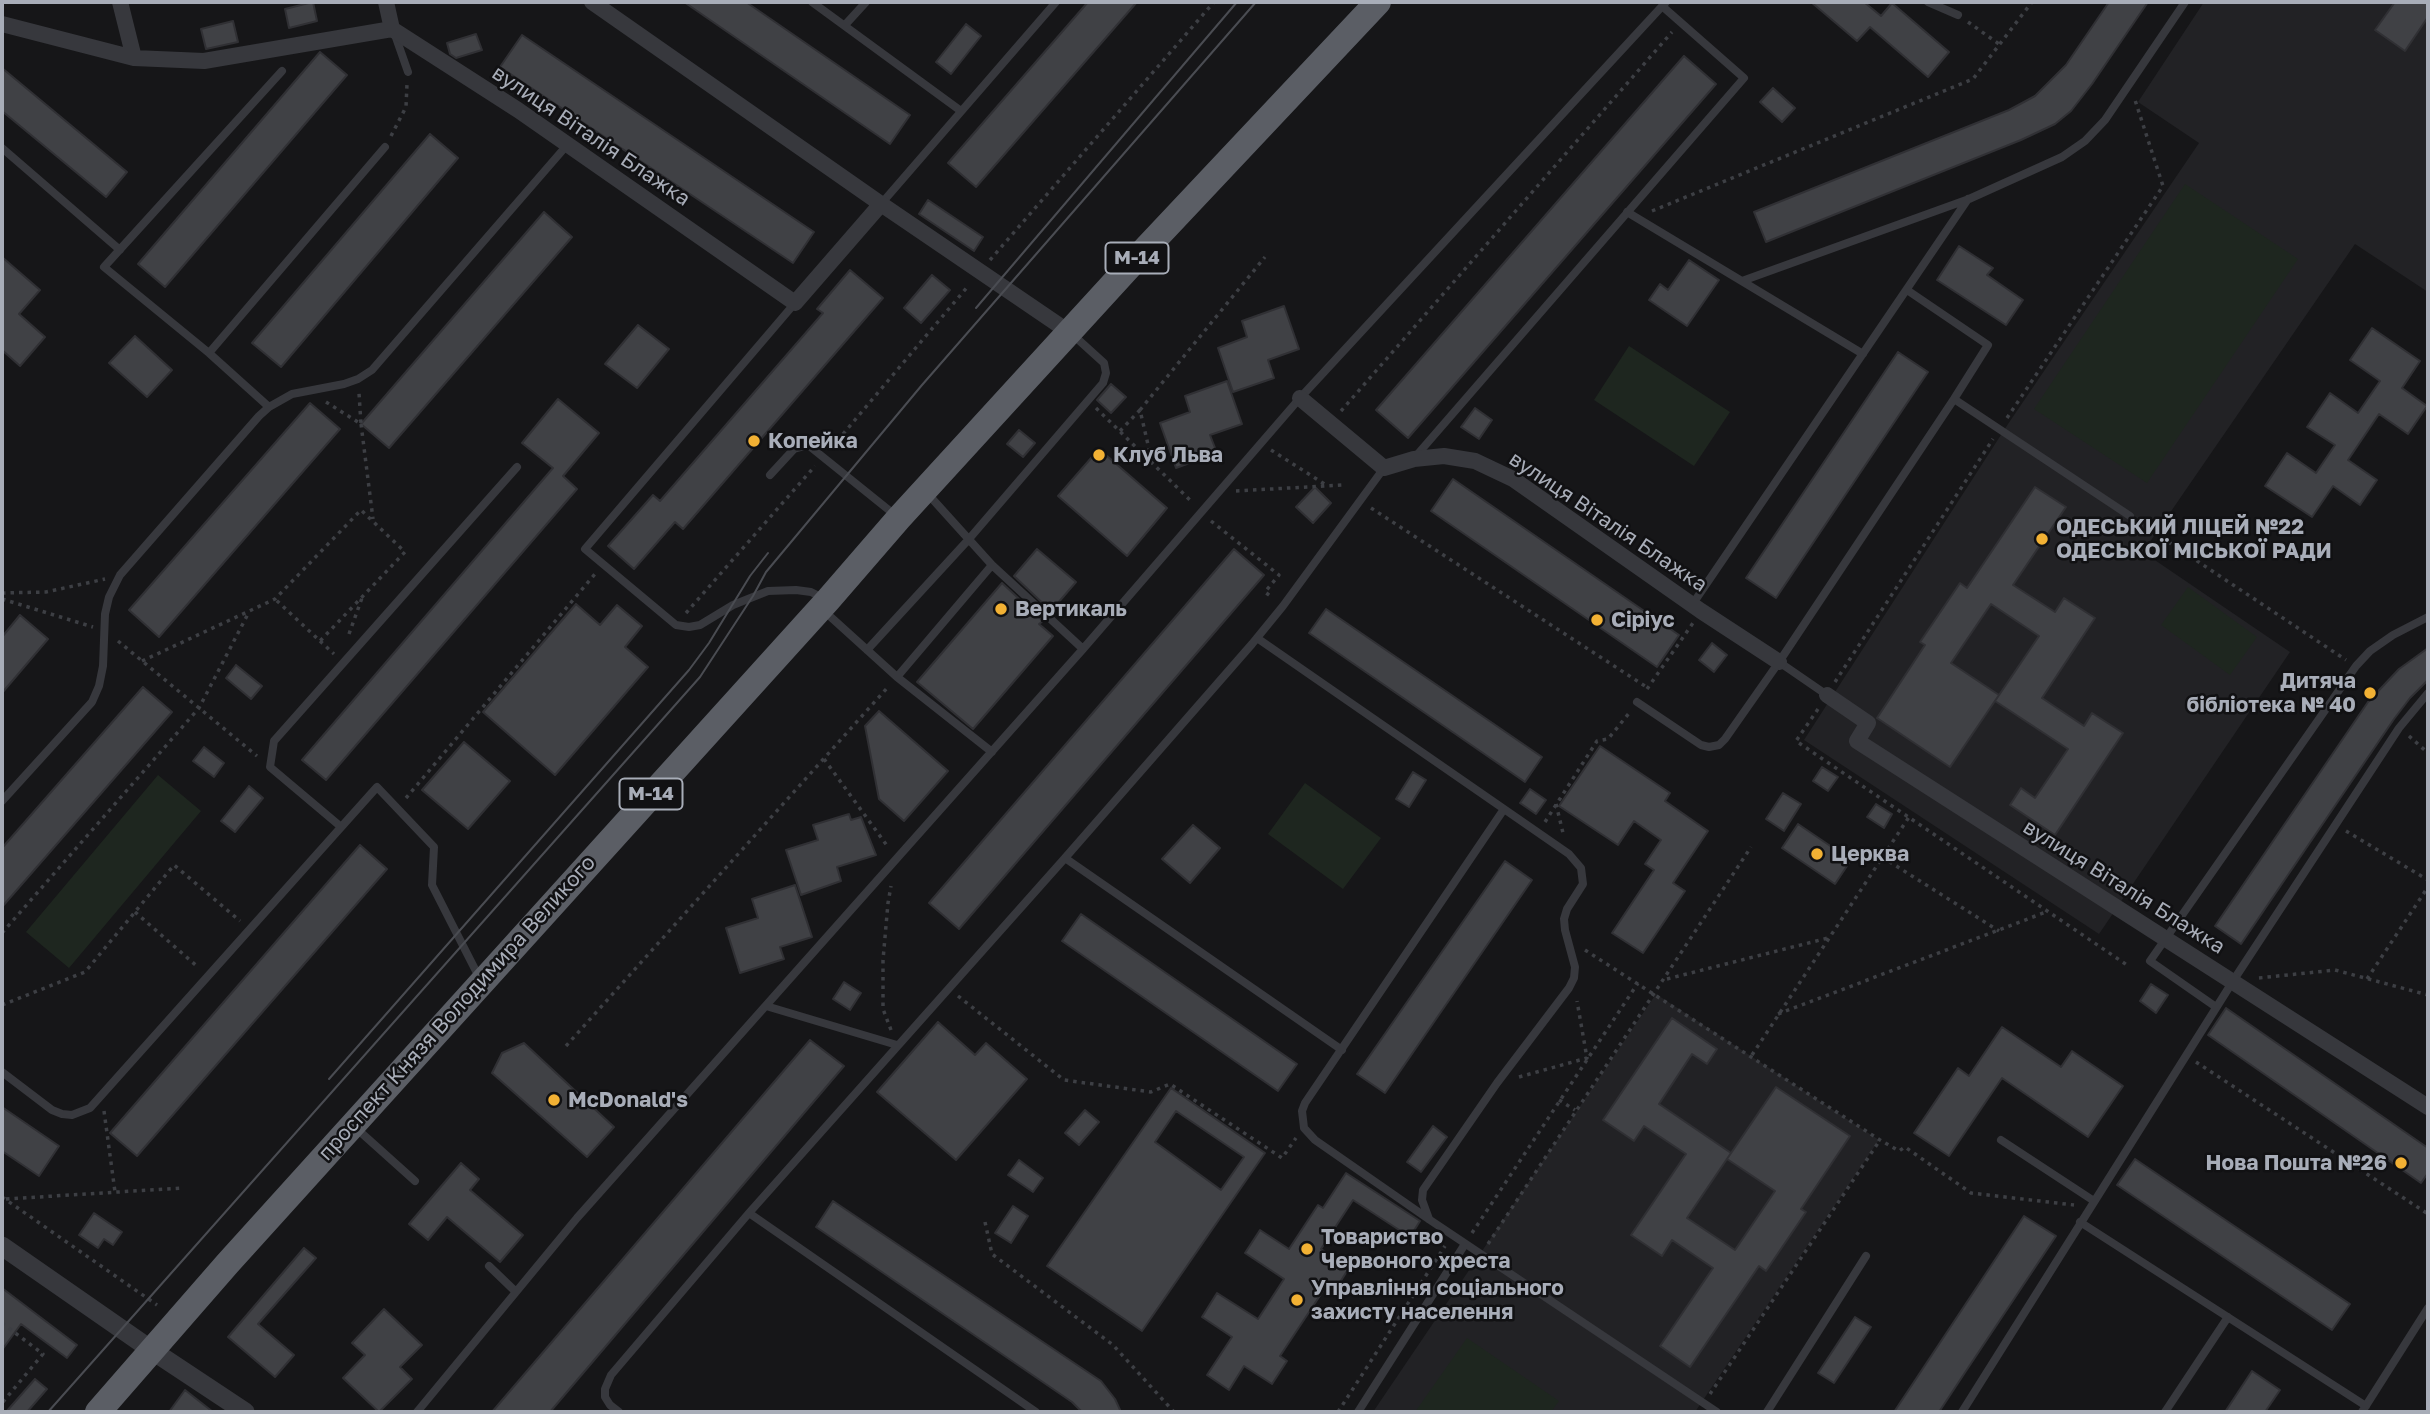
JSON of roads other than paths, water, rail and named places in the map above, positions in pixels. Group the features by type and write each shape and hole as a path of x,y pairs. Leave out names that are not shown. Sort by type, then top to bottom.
{"highway":[{"name":"проспект Князя Володимира Великого","path":"98,1412 352,1124 899,518 1378,2"}],"street":[{"path":"120,2 134,58"},
{"path":"2,24 134,58 204,61 392,29 386,2"},
{"path":"592,2 1069,332"},
{"name":"вулиця Віталія Блажка","path":"392,29 568,144 795,303"},
{"path":"795,303 881,204"},
{"path":"1300,398 1384,468"},
{"name":"вулиця Віталія Блажка","path":"1384,468 1414,459 1444,456 1475,461 1513,479 1779,662"},
{"name":"вулиця Віталія Блажка","path":"1827,695 1868,723 1857,741 2428,1107"},
{"path":"2,1246 245,1412"}],"lane":[{"path":"812,2 961,111"},
{"path":"845,25 866,2"},
{"path":"881,204 1056,2"},
{"path":"1928,2 1958,15"},
{"path":"1742,281 1969,199 2062,157 2085,141 2105,120 2185,2"},
{"path":"417,1412 577,1218 1083,649 1300,398 1664,4 1680,23 1744,78 1414,459"},
{"path":"392,29 408,72"},
{"path":"269,407 209,353 104,267 282,71"},
{"path":"2,802 92,702 103,666 109,597 120,575 269,407 292,394 358,379 372,370 568,144"},
{"path":"209,353 385,147"},
{"path":"2,148 120,250"},
{"path":"1697,608 1863,354 1969,199"},
{"path":"1627,212 1863,354"},
{"path":"1637,702 1701,745 1719,745 1779,662 1955,399 1988,345 1907,290"},
{"path":"795,303 586,550 676,625 700,625 733,605 775,590 811,592 897,677 992,752"},
{"path":"867,650 969,539 1102,383 1106,367 1100,358 1069,332"},
{"path":"1955,399 2130,516"},
{"path":"770,475 794,449 808,445 899,518"},
{"path":"340,826 270,767 274,741 517,467"},
{"path":"620,1412 610,1405 605,1397 607,1382 749,1213 1257,638 1384,468"},
{"path":"925,490 992,565 1083,649"},
{"path":"897,677 992,565"},
{"path":"2216,1007 2150,961 2356,666 2370,651 2393,635 2428,617"},
{"path":"1257,638 1569,854 1577,861 1583,876 1579,891 1564,919 1575,967 1574,978 1423,1191 1424,1210 1430,1220"},
{"path":"1779,662 1827,695"},
{"path":"1962,1412 2216,1007 2399,728 2428,693"},
{"path":"2,1072 52,1110 72,1115 90,1108 377,787 434,847 432,885 481,981"},
{"path":"1504,809 1305,1103 1302,1111 1304,1128 1315,1140 1430,1220 1717,1412"},
{"path":"1065,858 1342,1049"},
{"path":"766,1006 897,1045"},
{"path":"352,1124 415,1181"},
{"path":"2001,1140 2092,1204"},
{"path":"749,1213 1036,1412"},
{"path":"2080,1222 2364,1409 2428,1308"},
{"path":"1358,1412 1465,1244"},
{"path":"1767,1412 1866,1256"},
{"path":"489,1266 516,1292"},
{"path":"2165,1412 2228,1317"}],"tram line":[{"path":"976,308 1237,2"},
{"path":"48,1412 700,677 766,572 922,385 1256,2"},
{"path":"329,1079 689,670 768,553"}],"place":[{"name":"Копейка","path":"754,441"},
{"name":"Клуб Льва","path":"1099,455"},
{"name":"ОДЕСЬКИЙ ЛІЦЕЙ №22 ОДЕСЬКОЇ МІСЬКОЇ РАДИ","path":"2042,539"},
{"name":"Вертикаль","path":"1001,609"},
{"name":"Сіріус","path":"1597,620"},
{"name":"Дитяча бібліотека № 40","path":"2370,693"},
{"name":"Церква","path":"1817,854"},
{"name":"McDonald's","path":"554,1100"},
{"name":"Нова Пошта №26","path":"2401,1163"},
{"name":"Товариство Червоного хреста","path":"1307,1249"},
{"name":"Управління соціального захисту населення","path":"1297,1300"}]}
